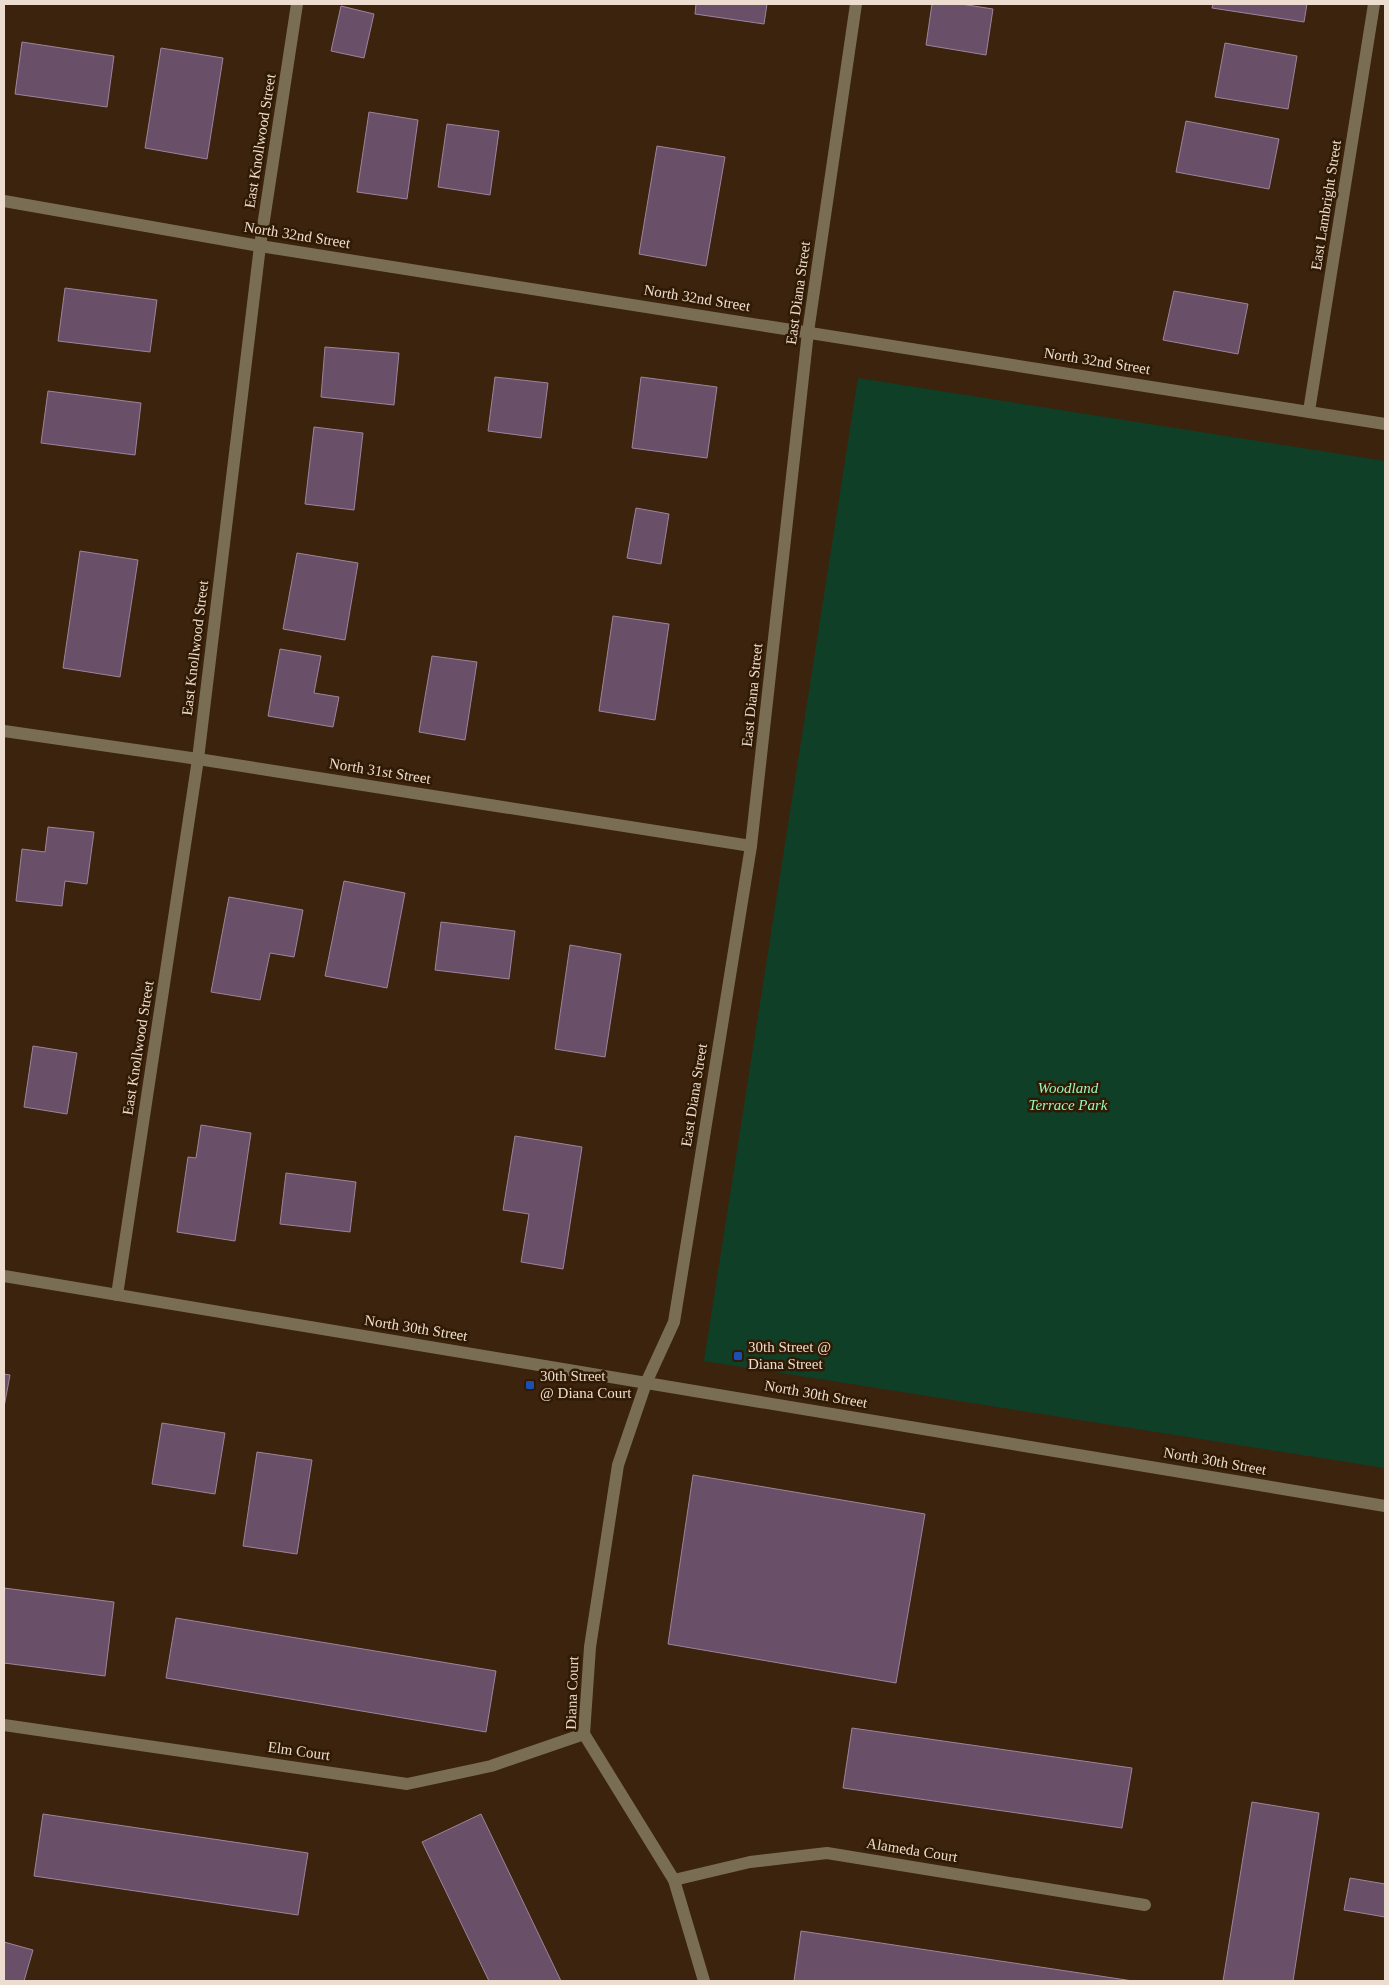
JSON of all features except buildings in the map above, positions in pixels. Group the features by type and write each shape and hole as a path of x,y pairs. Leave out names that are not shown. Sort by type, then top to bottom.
{"street":[{"name":"East Knollwood Street","path":"117,1295 198,759 260,246 297,4"},
{"name":"East Diana Street","path":"646,1383 674,1322 751,846 808,332 856,4"},
{"name":"East Lambright Street","path":"1309,412 1374,4"},
{"name":"North 32nd Street","path":"4,201 260,246 1385,424"},
{"name":"North 31st Street","path":"4,730 751,846"},
{"name":"North 30th Street","path":"4,1276 1385,1506"},
{"name":"Diana Court","path":"646,1383 618,1465 590,1647 584,1734 674,1880 704,1981"},
{"name":"Elm Court","path":"4,1726 407,1784 491,1766 584,1734"},
{"name":"Alameda Court","path":"674,1880 750,1862 827,1853 1145,1905"}],"green space":[{"name":"Woodland Terrace Park","path":"858,378 1385,461 1385,1468 704,1361"}],"place":[{"name":"30th Street @ Diana Street","path":"738,1356"},
{"name":"30th Street @ Diana Court","path":"530,1385"}]}
